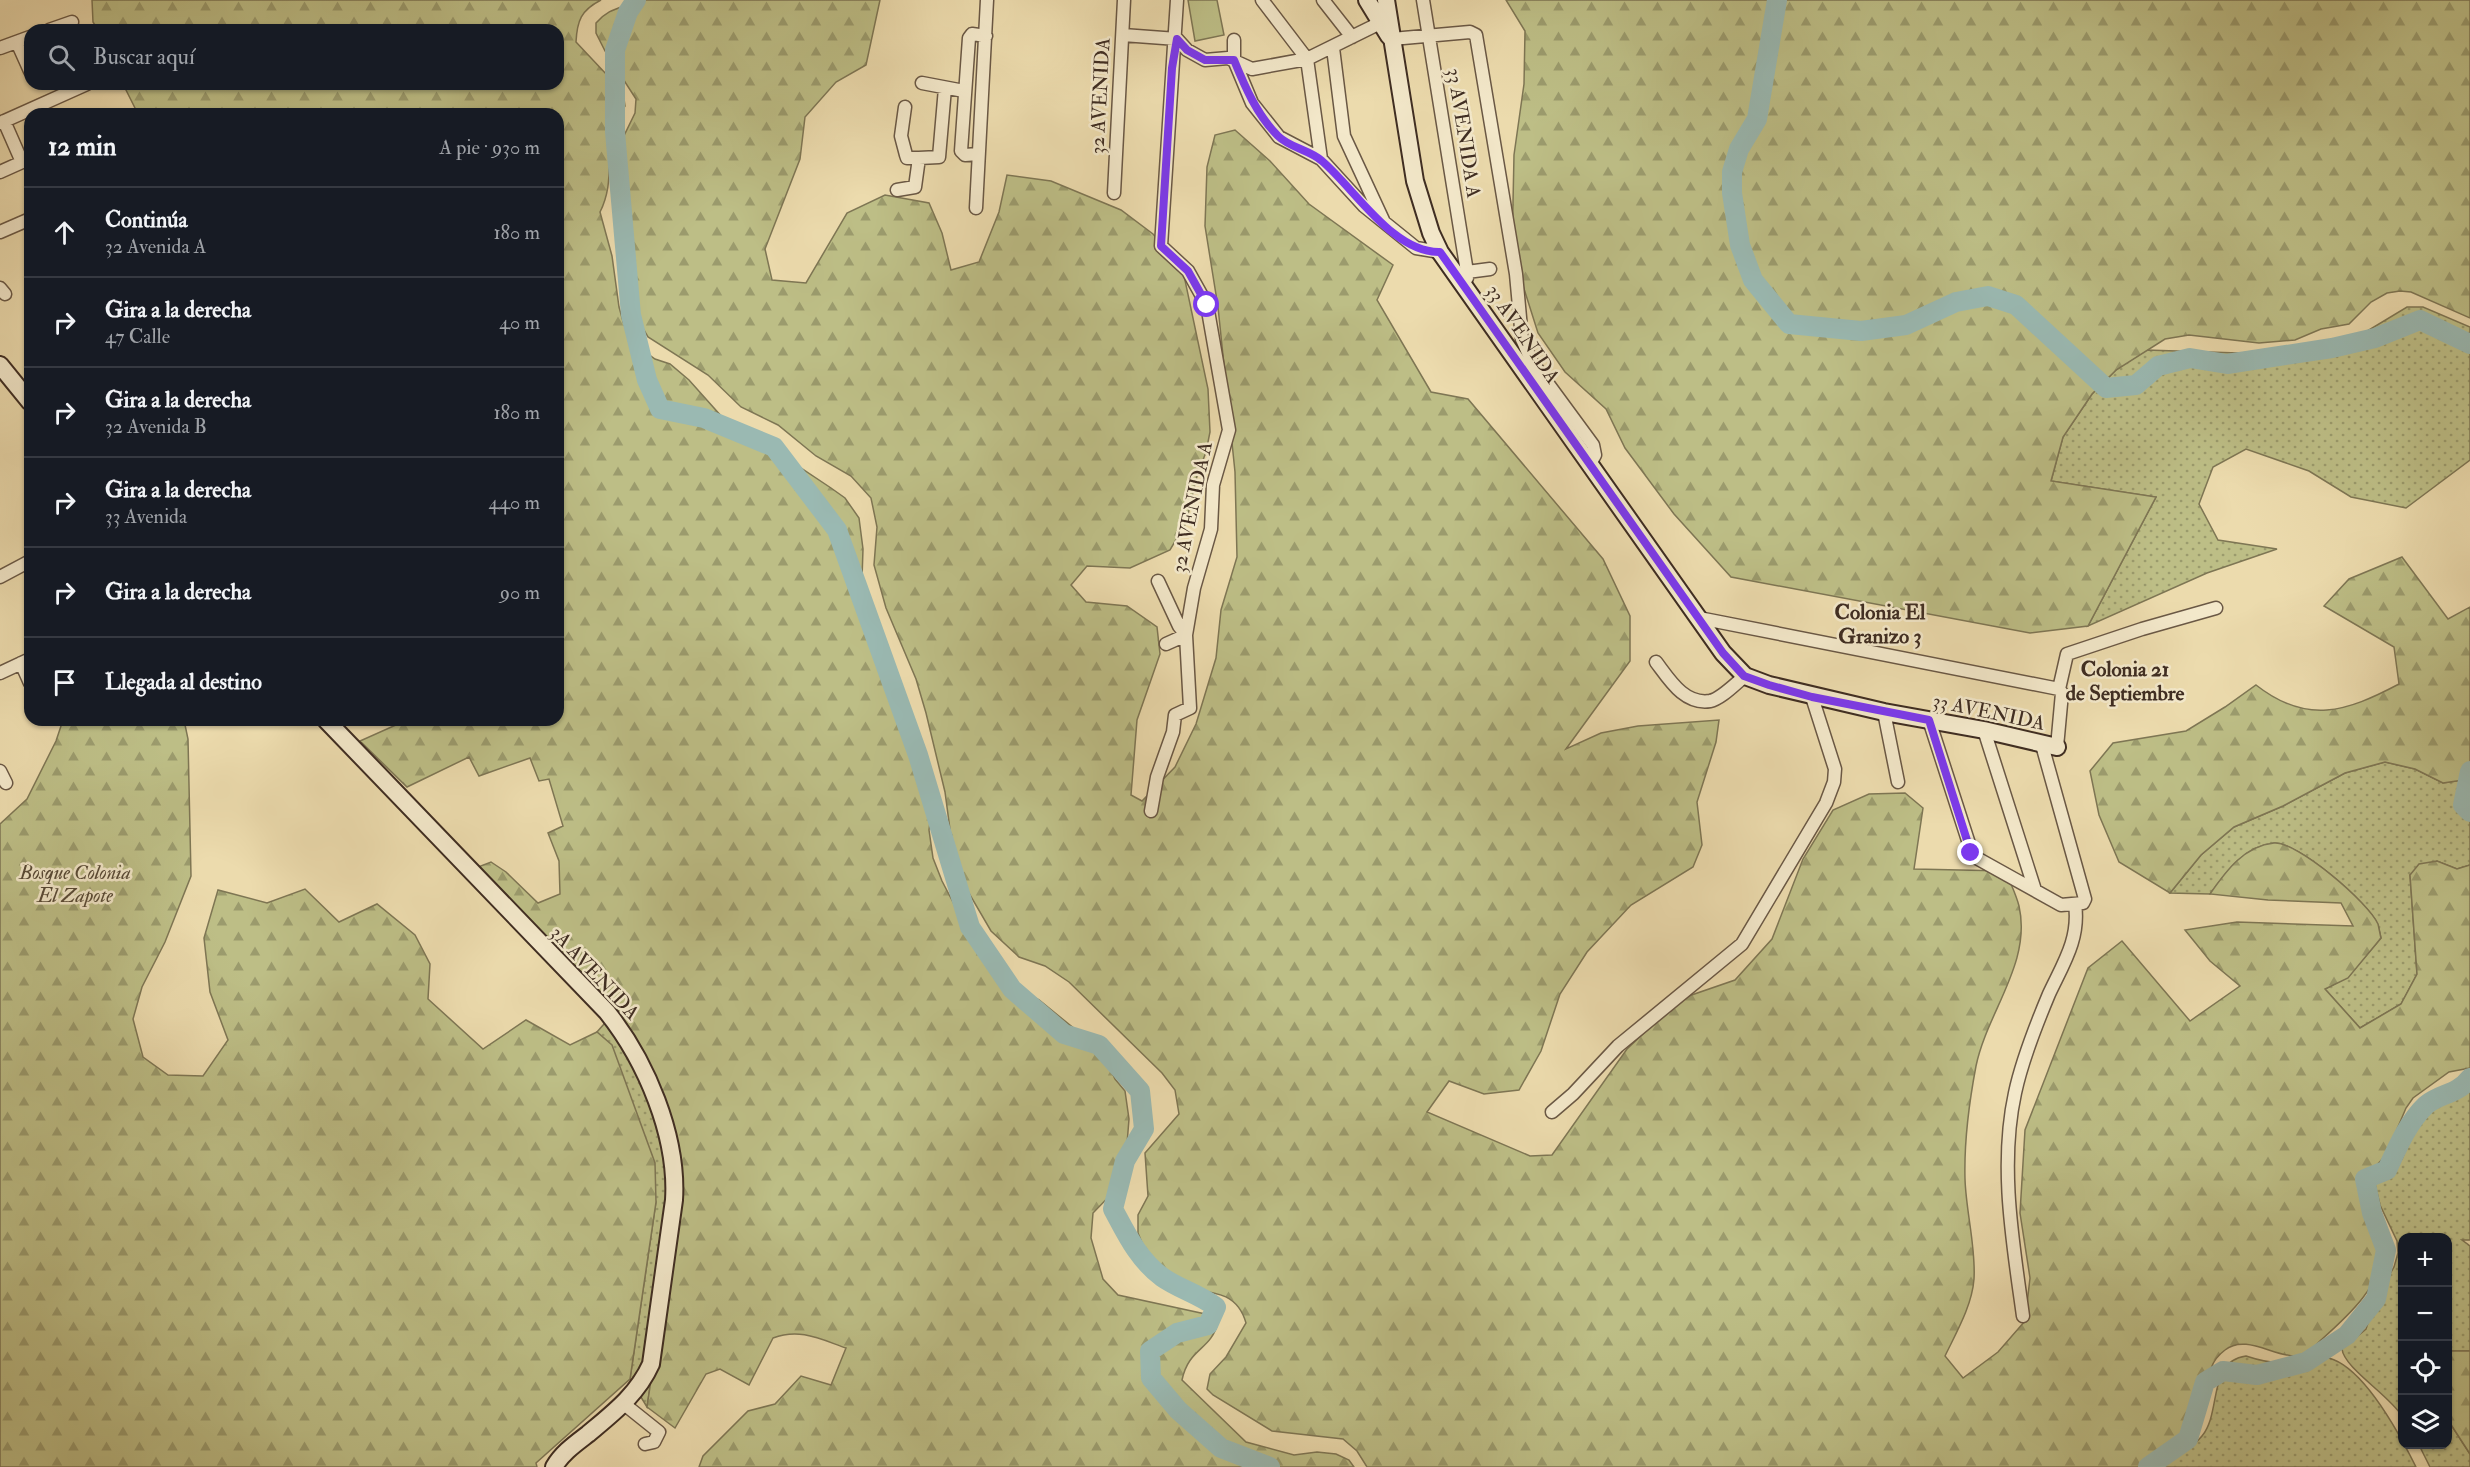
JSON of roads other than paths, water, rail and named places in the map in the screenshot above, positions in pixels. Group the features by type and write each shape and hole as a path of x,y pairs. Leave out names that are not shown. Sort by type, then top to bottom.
{"street":[{"path":"976,208 987,0"},
{"name":"32 AVENIDA","path":"1114,193 1124,0"},
{"name":"32 AVENIDA A","path":"1151,811 1157,777 1173,732 1176,713 1188,711 1190,708 1186,635 1194,588 1211,529 1213,485 1229,430 1207,305 1188,271 1161,246 1178,0"},
{"path":"1262,0 1307,59 1321,159"},
{"path":"1323,0 1352,37"},
{"name":"33 AVENIDA A","path":"1423,0 1468,290"},
{"name":"33 AVENIDA","path":"1378,3 1380,23 1392,39"},
{"name":"33 AVENIDA","path":"1378,3 1392,39 1415,181 1431,233 1440,252 1723,653 1744,676 1812,697 1984,730 2050,746 2062,693 2059,689 1699,618"},
{"path":"67,24 72,22"},
{"path":"1123,35 1177,39 1187,50 1205,60 1234,60 1252,69 1307,59 1380,23"},
{"path":"1392,39 1470,32 1476,35 1516,274 1522,339 1532,362 1593,446 1595,455 1589,466"},
{"path":"978,154 965,155 961,151 964,91 969,38 972,34 986,36"},
{"path":"0,48 24,39"},
{"path":"1234,40 1234,60 1252,103 1279,137 1321,159 1364,206 1385,225 1422,251 1440,252"},
{"path":"17,42 24,58"},
{"path":"1333,48 1344,136 1385,225"},
{"path":"922,83 964,91"},
{"path":"905,107 902,136 907,158 935,158 940,154 945,88"},
{"path":"33,108 74,90"},
{"path":"24,112 2,122 24,157"},
{"path":"897,190 915,187 919,158"},
{"path":"0,172 24,161"},
{"path":"0,232 24,222"},
{"path":"1467,272 1490,269"},
{"path":"0,365 24,395"},
{"path":"0,577 24,564"},
{"path":"1158,581 1174,616 1186,635 1166,644"},
{"path":"2059,689 2067,654 2216,608"},
{"path":"0,673 24,661"},
{"path":"1656,662 1683,695 1702,700 1715,699 1744,676"},
{"path":"1552,1112 1573,1094 1618,1046 1742,944 1826,803 1834,782 1832,754 1812,697"},
{"path":"1884,712 1898,782"},
{"path":"1160,719 1174,720"},
{"path":"1929,720 1973,856 2061,905 2083,903 2085,899 2050,746"},
{"name":"3A AVENIDA","path":"332,726 607,1012 624,1034 643,1069 673,1153 674,1200 656,1348 643,1382 624,1404 571,1447 554,1467"},
{"path":"1984,730 2035,890"},
{"path":"0,771 6,783"},
{"path":"2023,1316 2012,1235 2009,1131 2015,1092 2028,1051 2049,995 2071,950 2077,925 2075,904"},
{"path":"624,1404 659,1432 654,1442 645,1444"}],"waterway":[{"path":"636,0 628,12 615,50 615,132 631,315 647,380 660,409 704,418 774,447 837,530 918,755 970,927 1012,989 1064,1034 1099,1045 1140,1091 1144,1129 1125,1161 1113,1209 1134,1246 1154,1270 1162,1277 1216,1307 1208,1325 1177,1333 1150,1351 1151,1378 1178,1410 1221,1448 1270,1467"},
{"path":"1777,0 1757,119 1739,149 1732,172 1732,193 1740,245 1753,280 1789,324 1861,331 1906,325 1956,302 1988,296 2016,305 2106,388 2136,385 2158,366 2190,358 2227,364 2332,348 2375,338 2420,320 2470,344"},
{"path":"2470,771 2463,805 2470,812"},
{"path":"2148,1467 2188,1439 2205,1382 2223,1371 2257,1375 2306,1362 2347,1335 2376,1299 2386,1250 2372,1213 2365,1179 2387,1170 2408,1127 2426,1105 2460,1088 2470,1078"}],"district":[{"name":"Colonia El Granizo 3","path":"1880,624"},
{"name":"Colonia 21 de Septiembre","path":"2125,681"}],"park label":[{"name":"Bosque Colonia El Zapote","path":"75,884"}]}
